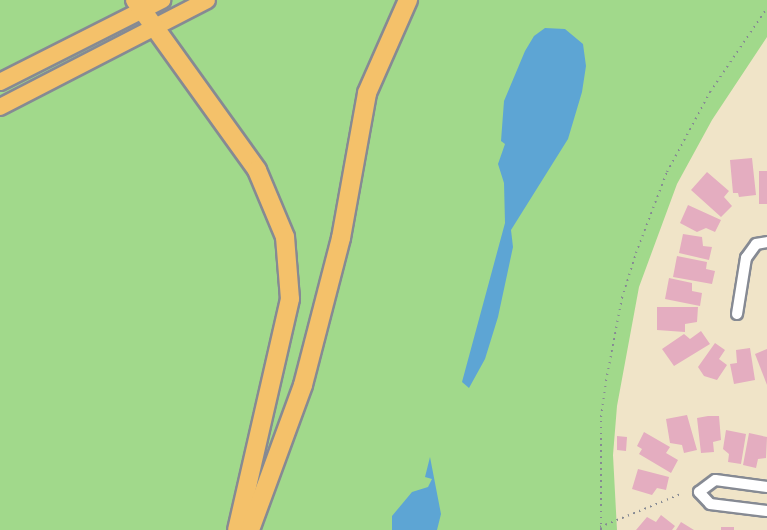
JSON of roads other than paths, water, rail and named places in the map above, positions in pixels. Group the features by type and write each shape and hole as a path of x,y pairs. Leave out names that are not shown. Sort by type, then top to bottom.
{"highway":[{"path":"250,530 303,385 341,238 367,93 408,0"},
{"path":"138,5 257,170 285,237 290,299 237,530"}],"main road":[{"path":"0,82 138,5 162,0"},
{"path":"0,107 207,0"}],"street":[{"path":"737,314 746,258 756,244 767,242"},
{"path":"767,487 715,480 699,492 710,504 767,511"}],"water":[{"path":"545,28 565,29 583,44 586,66 582,92 568,139 511,230 513,247 498,317 485,359 469,388 462,382 505,223 504,183 498,164 505,144 501,141 504,101 525,51 534,36"},
{"path":"430,457 441,514 437,530 392,530 392,516 412,492 428,487 432,479 425,477"}]}
